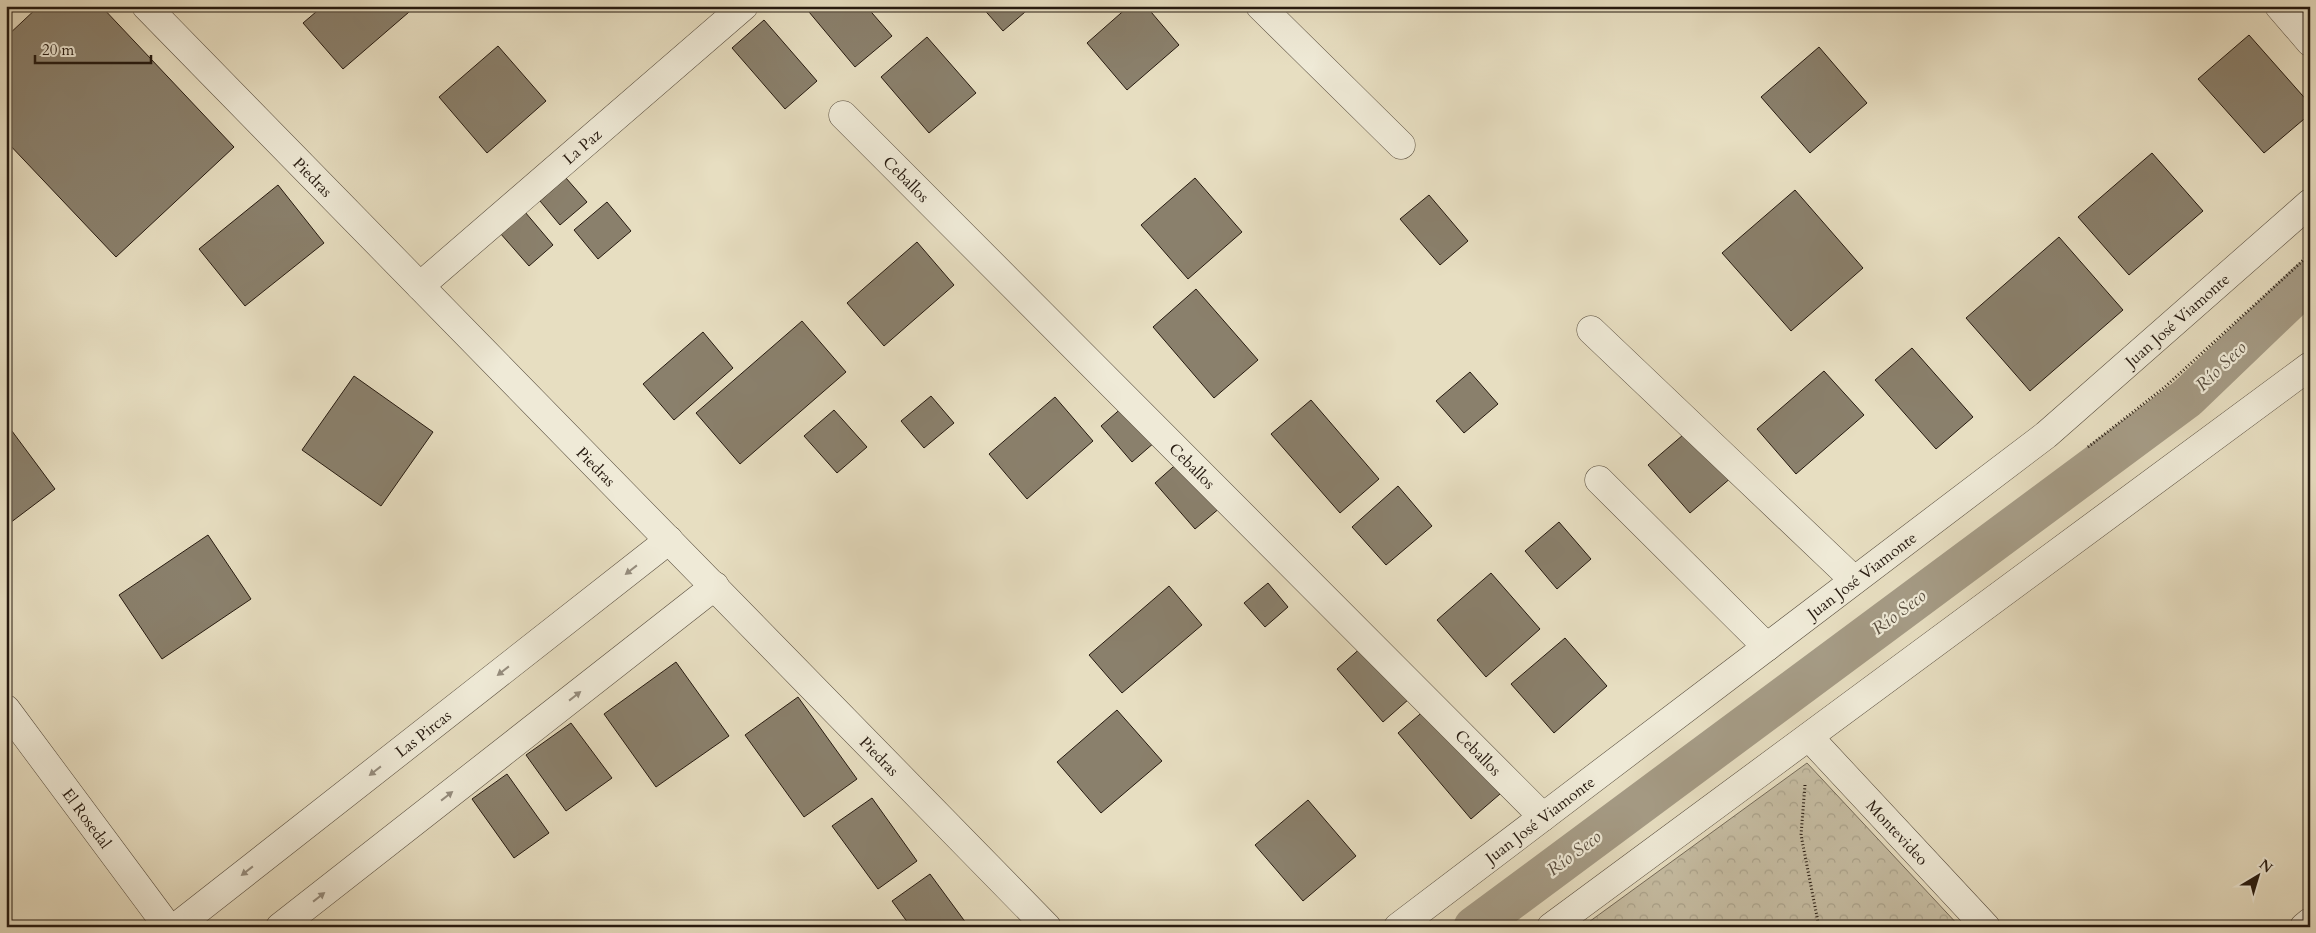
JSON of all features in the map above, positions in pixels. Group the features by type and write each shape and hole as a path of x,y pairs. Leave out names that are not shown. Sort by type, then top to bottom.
{"street":[{"name":"Piedras","path":"146,6 1048,927"},
{"name":"La Paz","path":"420,286 744,6"},
{"path":"1260,6 1402,145"},
{"path":"2279,6 2310,42"},
{"name":"Ceballos","path":"843,115 1543,817"},
{"name":"Juan José Viamonte","path":"1398,927 2046,435 2310,204"},
{"path":"1590,330 1854,580"},
{"path":"1551,927 2310,366"},
{"path":"1599,480 1767,647"},
{"name":"Las Pircas","path":"176,927 669,540"},
{"path":"280,927 714,586"},
{"name":"El Rosedal","path":"6,709 168,927"},
{"name":"Montevideo","path":"1809,737 1986,927"},
{"path":"2304,927 2310,922"}],"path":[{"path":"1809,737 1801,835 1819,927"}],"green space":[{"path":"1807,763 1960,927 1582,927"}],"building":[{"path":"39,6 101,6 234,147 116,257 6,141 6,37"},
{"path":"323,6 416,6 343,69 303,23"},
{"path":"804,6 866,6 892,36 855,67"},
{"path":"981,6 1032,6 1003,31"},
{"path":"1129,6 1146,6 1179,45 1127,90 1087,43"},
{"path":"764,20 817,81 785,109 732,48"},
{"path":"2249,35 2310,104 2310,114 2264,153 2198,79"},
{"path":"927,37 976,93 929,133 881,77"},
{"path":"498,46 546,101 487,153 439,97"},
{"path":"1819,47 1867,103 1810,153 1761,97"},
{"path":"2152,153 2203,211 2129,275 2078,217"},
{"path":"566,178 587,202 560,225 540,201"},
{"path":"1195,178 1242,232 1188,279 1141,225"},
{"path":"278,185 324,243 245,306 199,249"},
{"path":"1795,190 1863,268 1791,331 1722,253"},
{"path":"1429,195 1468,241 1440,265 1400,219"},
{"path":"607,202 631,231 598,259 574,230"},
{"path":"525,212 553,245 529,266 500,233"},
{"path":"2059,237 2123,310 2030,391 1966,318"},
{"path":"917,242 954,285 884,346 847,303"},
{"path":"1196,289 1258,360 1214,398 1153,327"},
{"path":"802,321 846,372 740,464 696,413"},
{"path":"703,332 733,368 674,420 643,384"},
{"path":"1912,348 1973,417 1936,449 1875,380"},
{"path":"1824,371 1864,415 1796,474 1757,429"},
{"path":"1470,372 1498,404 1464,433 1436,401"},
{"path":"354,376 433,432 381,506 302,450"},
{"path":"931,396 954,423 924,448 901,421"},
{"path":"1055,397 1093,441 1027,499 989,454"},
{"path":"1311,400 1379,479 1340,513 1271,434"},
{"path":"1124,406 1155,442 1132,462 1101,426"},
{"path":"834,410 867,447 837,473 804,436"},
{"path":"6,423 55,489 6,526"},
{"path":"1690,429 1732,477 1690,513 1648,465"},
{"path":"1181,460 1221,507 1195,529 1155,483"},
{"path":"1398,486 1432,526 1386,565 1352,527"},
{"path":"1559,522 1591,559 1557,589 1525,551"},
{"path":"208,535 251,599 162,659 119,595"},
{"path":"1491,573 1540,629 1486,677 1437,620"},
{"path":"1268,583 1288,607 1265,627 1244,603"},
{"path":"1169,586 1202,625 1122,693 1089,655"},
{"path":"1565,638 1607,686 1554,733 1511,684"},
{"path":"1363,646 1409,699 1383,722 1337,669"},
{"path":"676,662 729,736 656,787 604,714"},
{"path":"798,697 857,779 804,817 745,735"},
{"path":"1426,709 1500,794 1471,819 1398,733"},
{"path":"1117,710 1162,761 1101,813 1057,762"},
{"path":"571,723 612,778 566,811 526,755"},
{"path":"507,774 549,833 514,858 472,799"},
{"path":"872,798 917,861 878,889 832,826"},
{"path":"1308,800 1356,856 1303,901 1255,845"},
{"path":"930,874 969,927 911,927 892,901"}],"waterway":[{"name":"Río Seco","path":"1474,927 2187,398 2310,280"}]}
